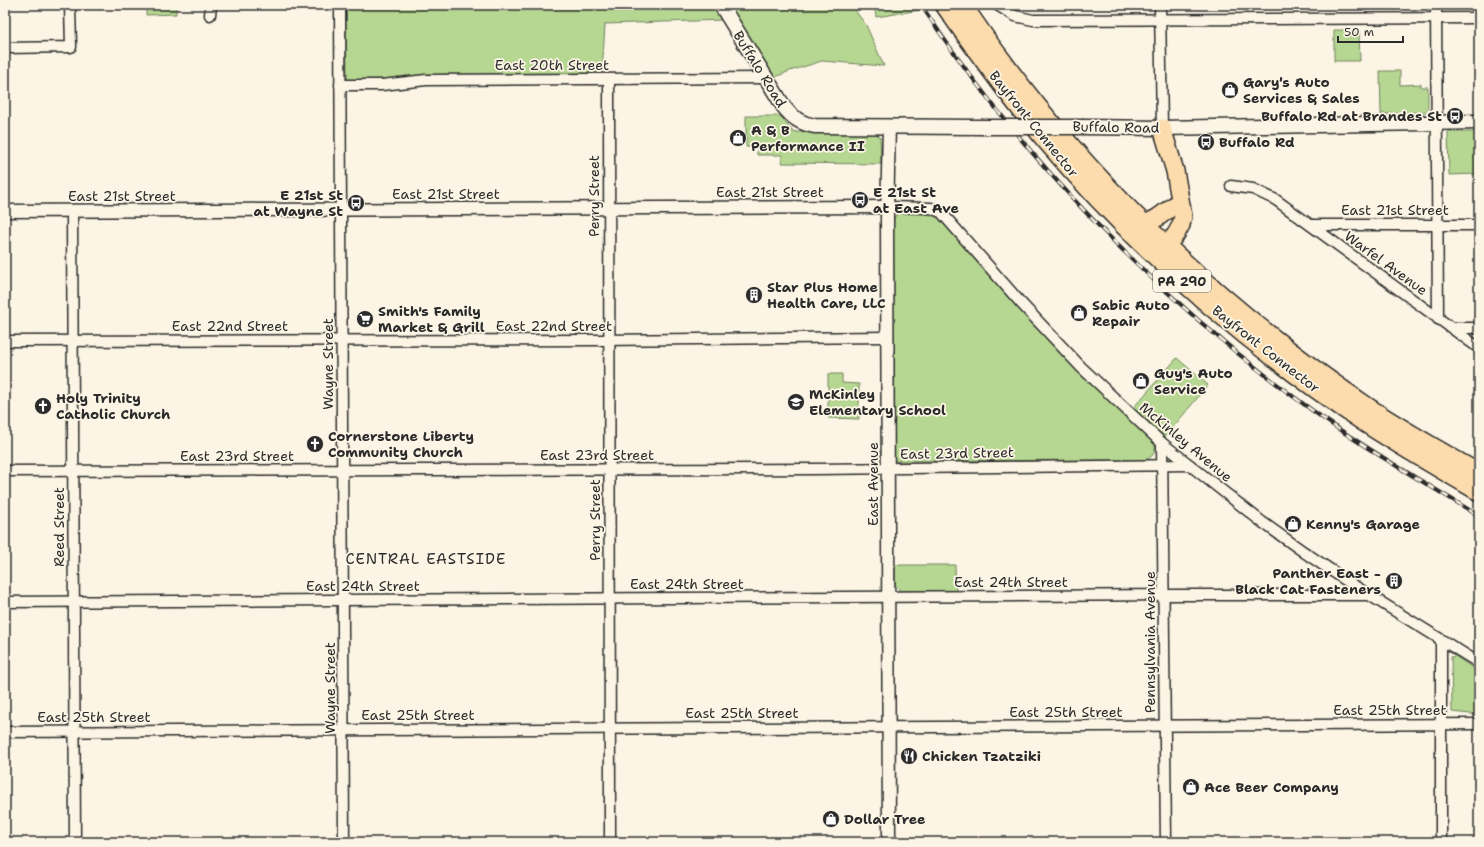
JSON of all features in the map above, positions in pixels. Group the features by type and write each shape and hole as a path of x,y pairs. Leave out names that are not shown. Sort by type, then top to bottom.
{"highway":[{"name":"Bayfront Connector","path":"944,5 978,55 1046,141 1093,193 1162,252 1237,328 1365,423 1479,492"},
{"name":"Bayfront Connector","path":"963,5 995,51 1046,117 1096,174 1145,224 1162,252 1222,295 1328,378 1410,433 1479,473"},
{"path":"1162,128 1175,171 1183,216 1181,225 1162,252"},
{"path":"1145,224 1157,218 1180,201"}],"main road":[{"name":"Buffalo Road","path":"721,5 787,111 802,123 815,126 1162,128 1479,122"}],"street":[{"path":"5,48 71,47 70,5"},
{"name":"Wayne Street","path":"340,5 344,842"},
{"path":"997,5 1010,14 1033,20 1479,18"},
{"path":"1160,5 1162,128"},
{"path":"1436,5 1438,319"},
{"name":"East 20th Street","path":"340,85 382,85 426,80 766,78"},
{"name":"Perry Street","path":"608,79 610,842"},
{"name":"East Avenue","path":"889,126 887,207 889,842"},
{"name":"Warfel Avenue","path":"1231,186 1263,192 1311,225 1479,348"},
{"name":"East 21st Street","path":"5,211 887,207"},
{"name":"McKinley Avenue","path":"887,207 931,208 943,214 1065,351 1162,443 1292,544 1370,596 1479,663"},
{"name":"Reed Street","path":"72,211 75,842"},
{"name":"East 21st Street","path":"1311,225 1479,225"},
{"path":"1452,328 1479,328"},
{"name":"East 22nd Street","path":"5,341 608,340 888,337"},
{"name":"Pennsylvania Avenue","path":"1162,443 1166,842"},
{"name":"East 23rd Street","path":"5,472 888,468 1190,465"},
{"name":"East 24th Street","path":"5,602 888,596 1370,596"},
{"path":"1441,640 1441,842"},
{"name":"East 25th Street","path":"5,732 1479,724"}],"green space":[{"path":"146,5 176,5 176,14 146,15"},
{"path":"346,5 714,5 723,20 605,24 602,75 439,75 389,81 347,80"},
{"path":"728,5 851,5 866,25 884,66 822,61 773,78"},
{"path":"874,5 918,5 921,10 876,17"},
{"path":"1334,30 1359,30 1360,61 1334,61"},
{"path":"1380,71 1400,71 1400,85 1421,84 1421,87 1428,87 1428,108 1426,112 1381,114"},
{"path":"746,116 781,116 792,131 797,132 874,132 880,137 881,164 782,163 782,155 757,155 757,147 746,147"},
{"path":"1448,132 1479,132 1479,174 1449,175"},
{"path":"899,213 927,214 943,221 993,280 1045,336 1155,443 1155,452 1152,456 1144,460 894,461 893,220"},
{"path":"1177,358 1208,385 1165,437 1133,408"},
{"path":"828,374 842,374 842,383 859,384 859,419 828,418"},
{"path":"895,565 955,565 956,591 900,591 895,584"},
{"path":"1455,656 1479,672 1479,715 1452,712 1451,657"}],"railway":[{"path":"921,5 962,64 1006,121 1052,176 1101,228 1153,279 1262,373 1320,416 1378,455 1479,516"}],"place":[{"name":"Gary's Auto Services & Sales","path":"1230,90"},
{"name":"Buffalo Rd at Brandes St","path":"1455,116"},
{"name":"A & B Performance II","path":"738,138"},
{"name":"Buffalo Rd","path":"1206,142"},
{"name":"E 21st St at East Ave","path":"860,200"},
{"name":"E 21st St at Wayne St","path":"356,203"},
{"name":"Star Plus Home Health Care, LLC","path":"754,295"},
{"name":"Sabic Auto Repair","path":"1079,313"},
{"name":"Smith's Family Market & Grill","path":"365,319"},
{"name":"Guy's Auto Service","path":"1141,381"},
{"name":"McKinley Elementary School","path":"796,402"},
{"name":"Holy Trinity Catholic Church","path":"43,406"},
{"name":"Cornerstone Liberty Community Church","path":"315,444"},
{"name":"Kenny's Garage","path":"1293,524"},
{"name":"Panther East - Black Cat Fasteners","path":"1394,581"},
{"name":"Chicken Tzatziki","path":"909,756"},
{"name":"Ace Beer Company","path":"1191,787"},
{"name":"Dollar Tree","path":"831,819"}],"district":[{"name":"CENTRAL EASTSIDE","path":"426,559"}]}
